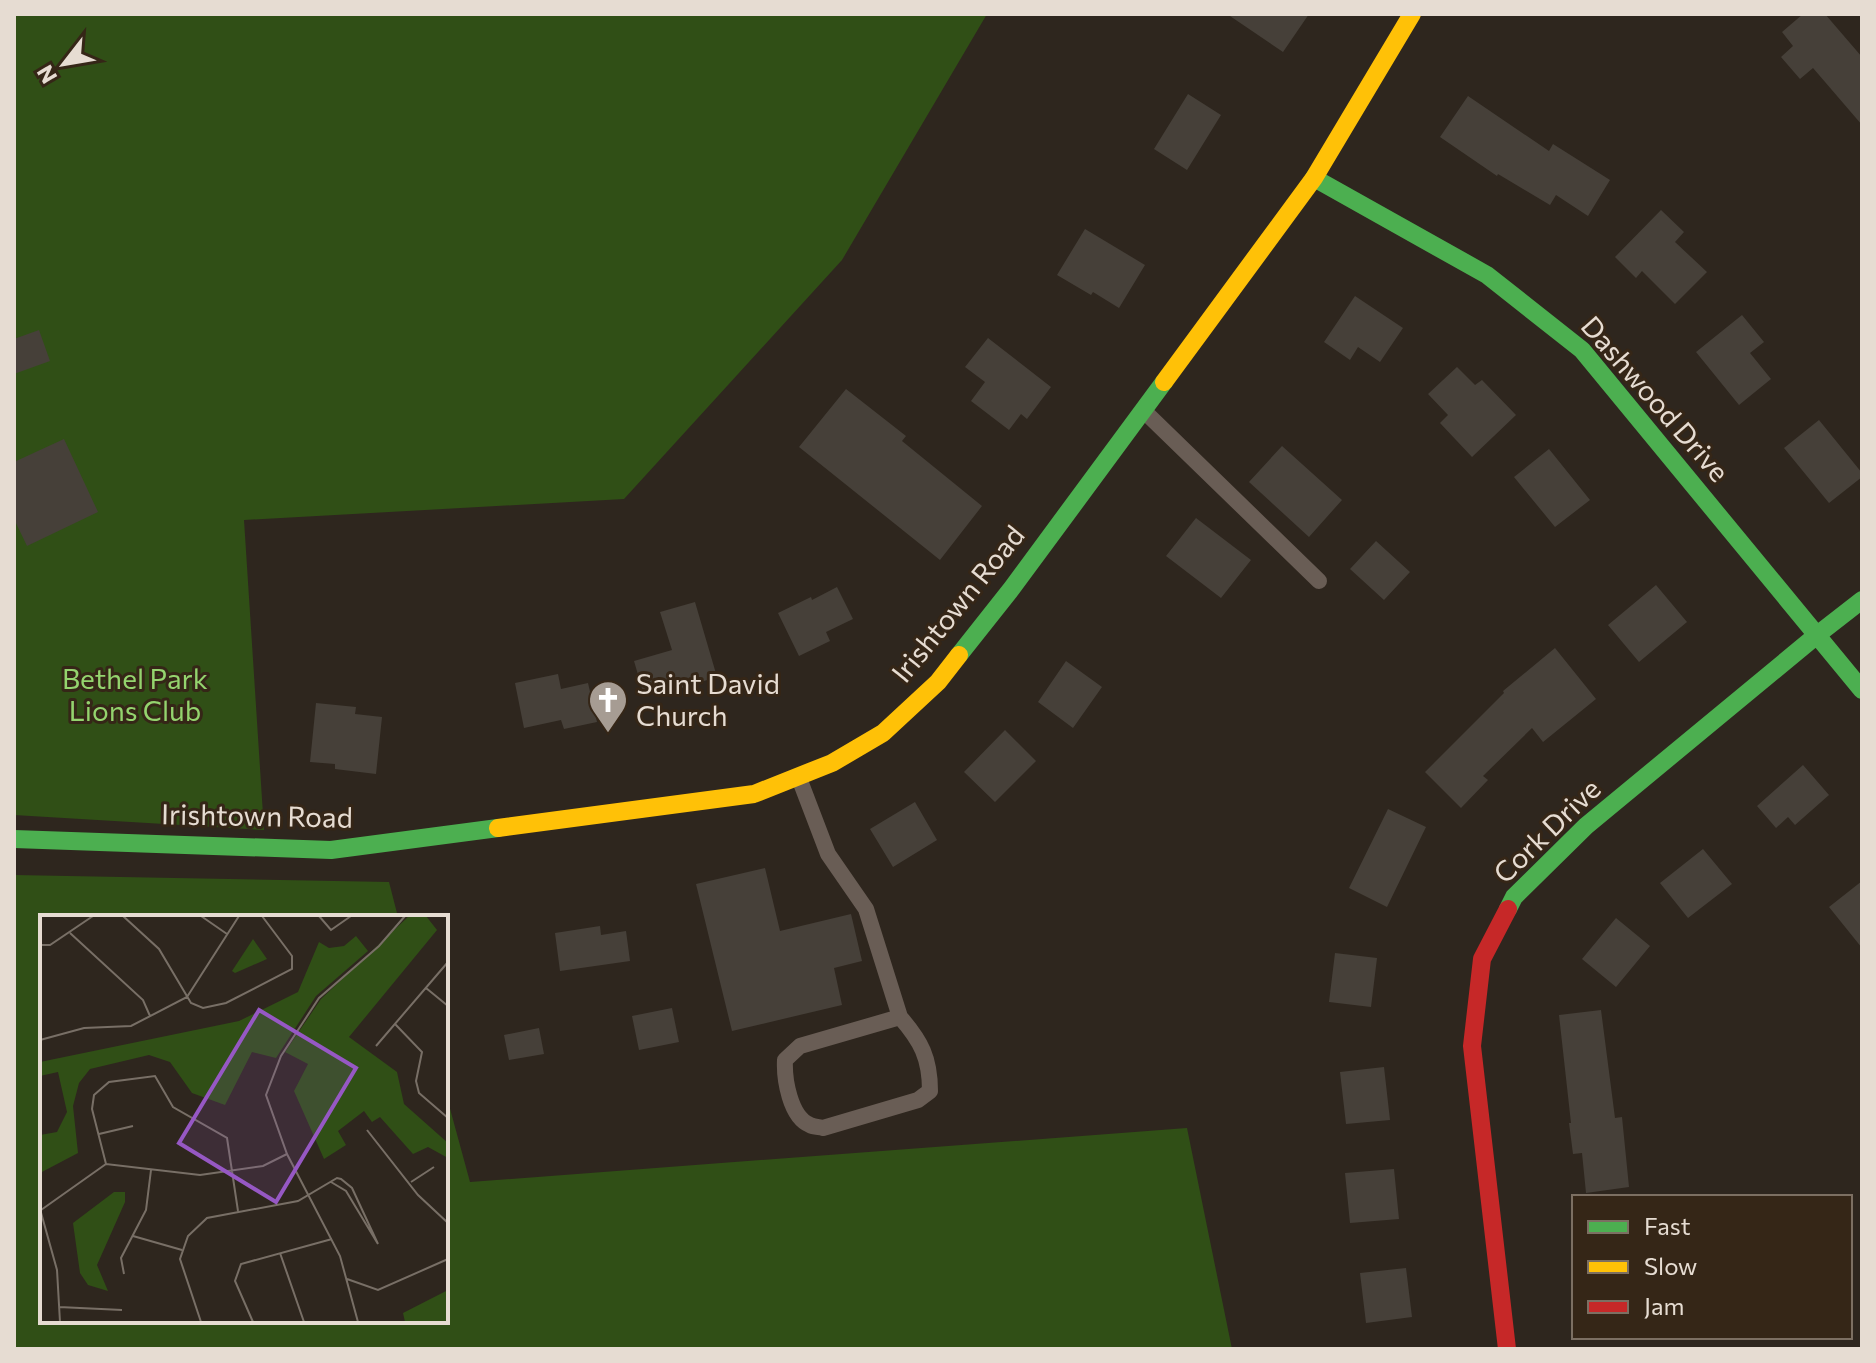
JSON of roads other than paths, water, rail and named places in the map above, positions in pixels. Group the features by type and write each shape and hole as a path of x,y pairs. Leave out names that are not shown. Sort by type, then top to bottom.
{"street":[{"name":"Irishtown Road","path":"14,839 331,850 754,794 832,763 883,733 938,682 1012,588 1314,178 1412,14"},
{"name":"Dashwood Drive","path":"1314,178 1487,275 1582,350 1862,690"},
{"name":"Cork Drive","path":"1507,1349 1472,1046 1482,959 1514,897 1586,826 1862,600"}],"lane":[{"path":"1143,410 1319,581"},
{"path":"798,776 828,854 866,909 900,1017 917,1037 930,1070 930,1091 918,1100 823,1128 809,1125 796,1115 784,1077 785,1060 800,1046 900,1017"}],"place":[{"name":"Saint David Church","path":"608,734"}],"park label":[{"name":"Bethel Park Lions Club","path":"135,695"}]}
